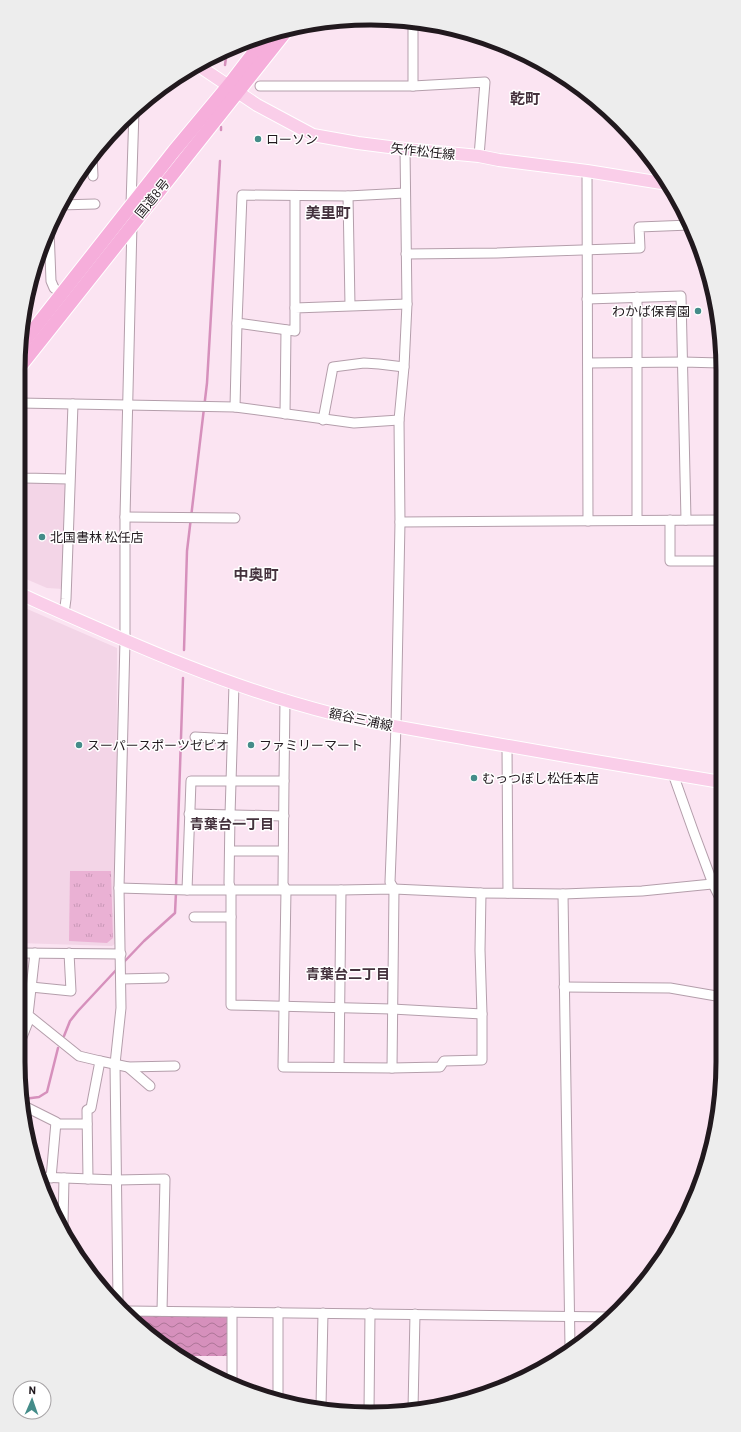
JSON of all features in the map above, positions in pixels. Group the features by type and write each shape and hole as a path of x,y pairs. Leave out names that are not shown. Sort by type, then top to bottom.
{"highway":[{"name":"国道8号","path":"27,338 131,205 233,88 280,37"},
{"name":"国道8号","path":"25,360 198,142 263,42"}],"main road":[{"name":"矢作松任線","path":"203,69 257,105 313,135 405,149 479,156 660,183"},
{"name":"額谷三浦線","path":"25,597 125,640 234,684 334,714 507,746 716,781"}],"street":[{"path":"413,28 413,86"},
{"path":"260,86 413,86 484,82 479,156"},
{"path":"118,1297 115,1064 121,1008 120,888 125,640 125,517 134,119"},
{"path":"392,1068 394,889 390,882 396,726 400,522 400,420 407,304 405,149"},
{"path":"92,165 93,176"},
{"path":"587,171 588,521"},
{"path":"235,407 242,195 348,196 405,193"},
{"path":"237,323 295,331 295,196"},
{"path":"348,196 350,305"},
{"path":"68,205 95,204"},
{"path":"406,254 498,253 640,248 639,227 684,225"},
{"path":"49,242 51,281 54,288 61,293"},
{"path":"587,299 681,296 686,520"},
{"path":"637,297 637,520"},
{"path":"295,308 407,304"},
{"path":"284,414 286,330"},
{"path":"323,420 333,367 364,363 404,367"},
{"path":"588,363 716,363"},
{"path":"25,403 235,407 354,423 400,420"},
{"path":"64,614 66,599 69,479 73,404"},
{"path":"25,478 69,479"},
{"path":"125,517 235,518"},
{"path":"670,520 670,561 716,561"},
{"path":"400,522 716,520"},
{"path":"234,684 230,781 229,883 231,890 231,1005 340,1007 482,1014"},
{"path":"285,699 282,884 286,890 283,1067 434,1068 440,1067 444,1061 482,1060 480,950 481,893"},
{"path":"195,737 232,739"},
{"path":"507,746 508,894"},
{"path":"674,774 716,880"},
{"path":"181,890 191,781 284,781"},
{"path":"189,814 284,816"},
{"path":"230,851 283,851"},
{"path":"120,888 181,890 394,889 508,894 563,894 642,891 716,883"},
{"path":"339,1067 341,890"},
{"path":"563,894 570,1344"},
{"path":"194,917 231,917"},
{"path":"25,953 69,953 121,956"},
{"path":"35,953 28,1016 78,1056 128,1067 174,1066"},
{"path":"31,987 71,995 69,953"},
{"path":"121,974 164,978"},
{"path":"564,987 670,988 716,996"},
{"path":"25,1030 30,1017"},
{"path":"88,1179 87,1110 91,1108 100,1061"},
{"path":"128,1067 150,1086"},
{"path":"28,1108 56,1122 56,1124 87,1124"},
{"path":"51,1178 56,1124"},
{"path":"45,1178 117,1180 165,1179 162,1311"},
{"path":"63,1218 64,1178"},
{"path":"132,1311 603,1317"},
{"path":"232,1312 232,1378"},
{"path":"278,1312 278,1394"},
{"path":"321,1403 323,1313"},
{"path":"369,1407 370,1314"},
{"path":"413,1404 415,1314"}],"shaded area":[{"path":"25,478 59,481 66,486 63,589 47,588 25,579"},
{"path":"25,608 117,648 116,943 112,946 25,943"}],"green space":[{"path":"70,871 111,871 113,938 107,943 69,941"}],"water":[{"path":"136,1315 227,1317 230,1319 229,1356 190,1356 160,1336"}],"waterway":[{"path":"225,65 226,57"},
{"path":"184,650 187,551 207,383 220,161"},
{"path":"176,887 183,678"},
{"path":"123,963 144,941 175,913 176,892"},
{"path":"64,1036 70,1021 118,968"},
{"path":"27,1099 39,1097 47,1092 58,1048"}],"place":[{"name":"ローソン","path":"258,139"},
{"name":"わかば保育園","path":"698,311"},
{"name":"北国書林 松任店","path":"42,537"},
{"name":"スーパースポーツゼビオ","path":"79,745"},
{"name":"ファミリーマート","path":"251,745"},
{"name":"むっつぼし松任本店","path":"474,778"}],"district":[{"name":"乾町","path":"525,98"},
{"name":"美里町","path":"328,212"},
{"name":"中奥町","path":"256,574"},
{"name":"青葉台一丁目","path":"232,823"},
{"name":"青葉台二丁目","path":"348,973"}]}
